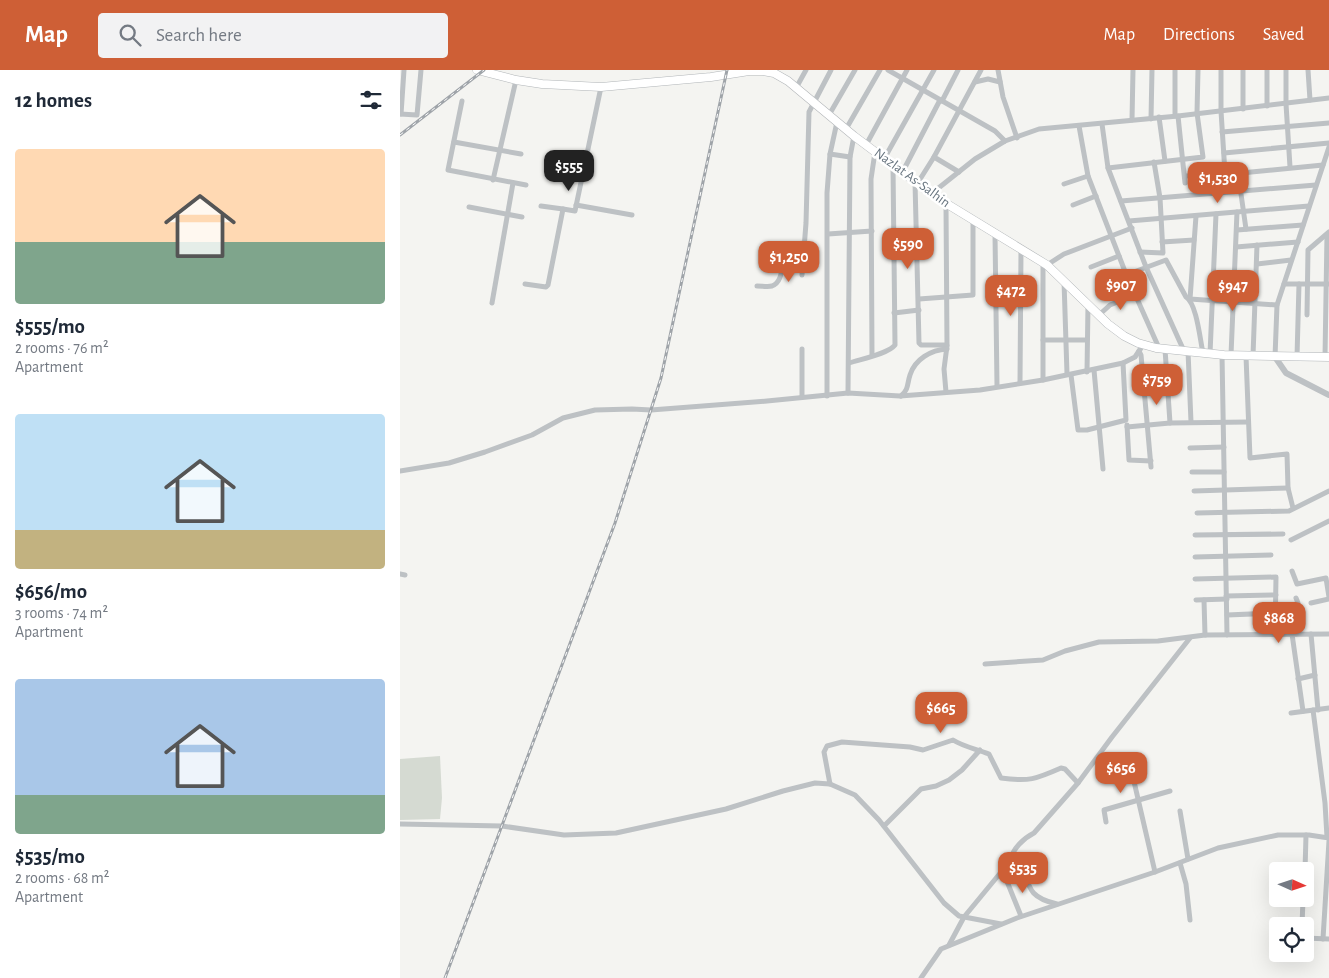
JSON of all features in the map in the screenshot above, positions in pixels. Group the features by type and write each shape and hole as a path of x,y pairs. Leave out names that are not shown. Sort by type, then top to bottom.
{"main road":[{"name":"Nazlat As-Salhin","path":"479,70 516,80 551,85 601,87 712,73 763,70 780,74 854,136 946,205 1045,264 1099,315 1141,348 1222,355 1327,357"}],"street":[{"path":"404,70 400,114 417,115 421,70"},
{"path":"796,88 806,70"},
{"path":"802,275 805,244 809,112 831,70"},
{"path":"829,115 855,70"},
{"path":"846,129 880,70"},
{"path":"888,70 995,131 1005,141"},
{"path":"866,145 907,70"},
{"path":"884,159 934,70"},
{"path":"902,172 958,70"},
{"path":"947,347 920,344 916,183 934,157 981,70"},
{"path":"998,70 1003,97 1017,138"},
{"path":"1132,120 1133,70"},
{"path":"1151,119 1152,70"},
{"path":"1175,70 1176,116 1186,176 1185,183"},
{"path":"1108,168 1203,157 1197,113 1198,70"},
{"path":"1221,70 1222,132 1226,173"},
{"path":"1243,70 1243,109"},
{"path":"1267,70 1267,106"},
{"path":"1286,70 1290,167"},
{"path":"1308,70 1310,100"},
{"path":"975,82 988,79 1000,82"},
{"path":"493,180 516,80"},
{"path":"541,206 574,212 601,87"},
{"path":"931,194 975,159 1005,141 1039,129 1151,119 1329,98"},
{"path":"462,101 448,170 526,185"},
{"path":"1160,117 1165,161"},
{"path":"827,396 827,193 830,154 837,122"},
{"path":"1222,132 1329,123"},
{"path":"1102,124 1108,168 1146,267 1186,351 1191,422"},
{"path":"1079,126 1088,176 1126,274 1162,349 1170,423"},
{"path":"848,393 850,157 854,136"},
{"path":"454,142 521,154"},
{"path":"1224,153 1329,145 1277,305 1276,357 1286,373 1329,395"},
{"path":"872,355 870,337 871,179 875,152"},
{"path":"830,154 850,157"},
{"path":"934,157 959,172"},
{"path":"1140,252 1162,253 1160,198 1154,162"},
{"path":"1186,176 1323,165"},
{"path":"849,363 895,347 893,166"},
{"path":"1238,173 1246,229"},
{"path":"1064,184 1088,176"},
{"path":"492,303 513,183"},
{"path":"1121,201 1316,185"},
{"path":"1072,205 1096,196"},
{"path":"576,205 632,215"},
{"path":"946,205 947,347 944,369 946,392"},
{"path":"1129,221 1309,206"},
{"path":"469,207 522,217"},
{"path":"526,284 548,286 563,209"},
{"path":"1231,355 1237,212"},
{"path":"1206,353 1216,214"},
{"path":"1196,216 1190,299 1206,353"},
{"path":"919,299 972,296 974,293 973,220"},
{"path":"1237,230 1303,225"},
{"path":"1044,380 1045,264 1064,254 1132,228"},
{"path":"828,234 872,231"},
{"path":"1307,315 1308,250 1328,233"},
{"path":"1327,357 1328,233"},
{"path":"995,234 997,386"},
{"path":"1162,242 1194,240"},
{"path":"1236,247 1298,242"},
{"path":"757,286 770,287 775,285 779,279 788,249 793,245 805,244"},
{"path":"1258,245 1250,356 1248,422 1250,458 1287,454 1288,488 1293,508"},
{"path":"1020,383 1021,250"},
{"path":"1091,266 1119,256"},
{"path":"1099,285 1166,260 1186,297 1190,299 1277,305"},
{"path":"1257,264 1291,260"},
{"path":"1064,281 1069,375 1078,430 1082,431 1126,420"},
{"path":"1284,284 1328,284"},
{"path":"1296,357 1300,284"},
{"path":"1099,315 1110,305 1135,295"},
{"path":"1087,372 1088,305"},
{"path":"894,313 919,310"},
{"path":"1043,340 1086,340"},
{"path":"900,396 908,387 911,372 923,357 931,352 947,347"},
{"path":"1123,363 1129,460 1151,464 1141,348"},
{"path":"400,471 449,463 486,452 532,435 563,418 596,410 651,410 848,393 900,396 946,392 1044,380 1087,372 1123,363 1135,357 1141,348"},
{"path":"802,349 802,397"},
{"path":"1222,355 1227,635"},
{"path":"1094,370 1103,470"},
{"path":"1127,427 1191,422 1248,422"},
{"path":"1190,448 1224,447"},
{"path":"1192,472 1224,472"},
{"path":"1194,491 1288,488"},
{"path":"1197,513 1289,510 1329,491"},
{"path":"1291,540 1329,521"},
{"path":"1195,535 1283,534"},
{"path":"1195,556 1271,555"},
{"path":"1292,571 1297,584 1326,578 1329,598 1311,603"},
{"path":"1195,579 1276,577 1275,634"},
{"path":"1196,600 1276,595"},
{"path":"1296,598 1298,603 1294,634 1303,711"},
{"path":"1204,600 1205,635"},
{"path":"1227,615 1275,613"},
{"path":"985,664 1043,660 1064,651 1099,642 1158,642 1205,635 1275,634 1329,634 1329,641"},
{"path":"1311,634 1328,839 1326,939"},
{"path":"949,946 964,917 1011,860 1012,854 1027,837 1034,833 1078,783 1190,638"},
{"path":"1298,679 1315,675"},
{"path":"1291,713 1329,708"},
{"path":"830,784 824,752 828,746 842,742 910,747 923,750 953,740 962,746 972,747 989,754 1001,778 1020,781 1036,779 1061,768 1065,769 1078,783"},
{"path":"884,826 921,789 936,786 949,780 962,770 980,750"},
{"path":"1129,760 1155,872"},
{"path":"400,824 502,826 564,835 616,833 726,809 815,783 830,784 855,795 884,826 944,902 959,916 1001,924"},
{"path":"1106,822 1104,810 1170,791"},
{"path":"1180,811 1188,859"},
{"path":"921,978 941,950 949,946 1021,916 1155,872 1218,848 1278,835 1306,835 1328,839"},
{"path":"1304,862 1306,835"},
{"path":"1011,860 1020,860 1031,892 1044,901 1057,904"},
{"path":"1180,862 1186,884 1190,920"},
{"path":"1006,879 1021,916"}],"shaded area":[{"path":"440,756 442,798 440,819 400,820 400,759"}],"railway":[{"path":"400,135 484,70"},
{"path":"445,978 615,523 661,378 727,70"}]}
